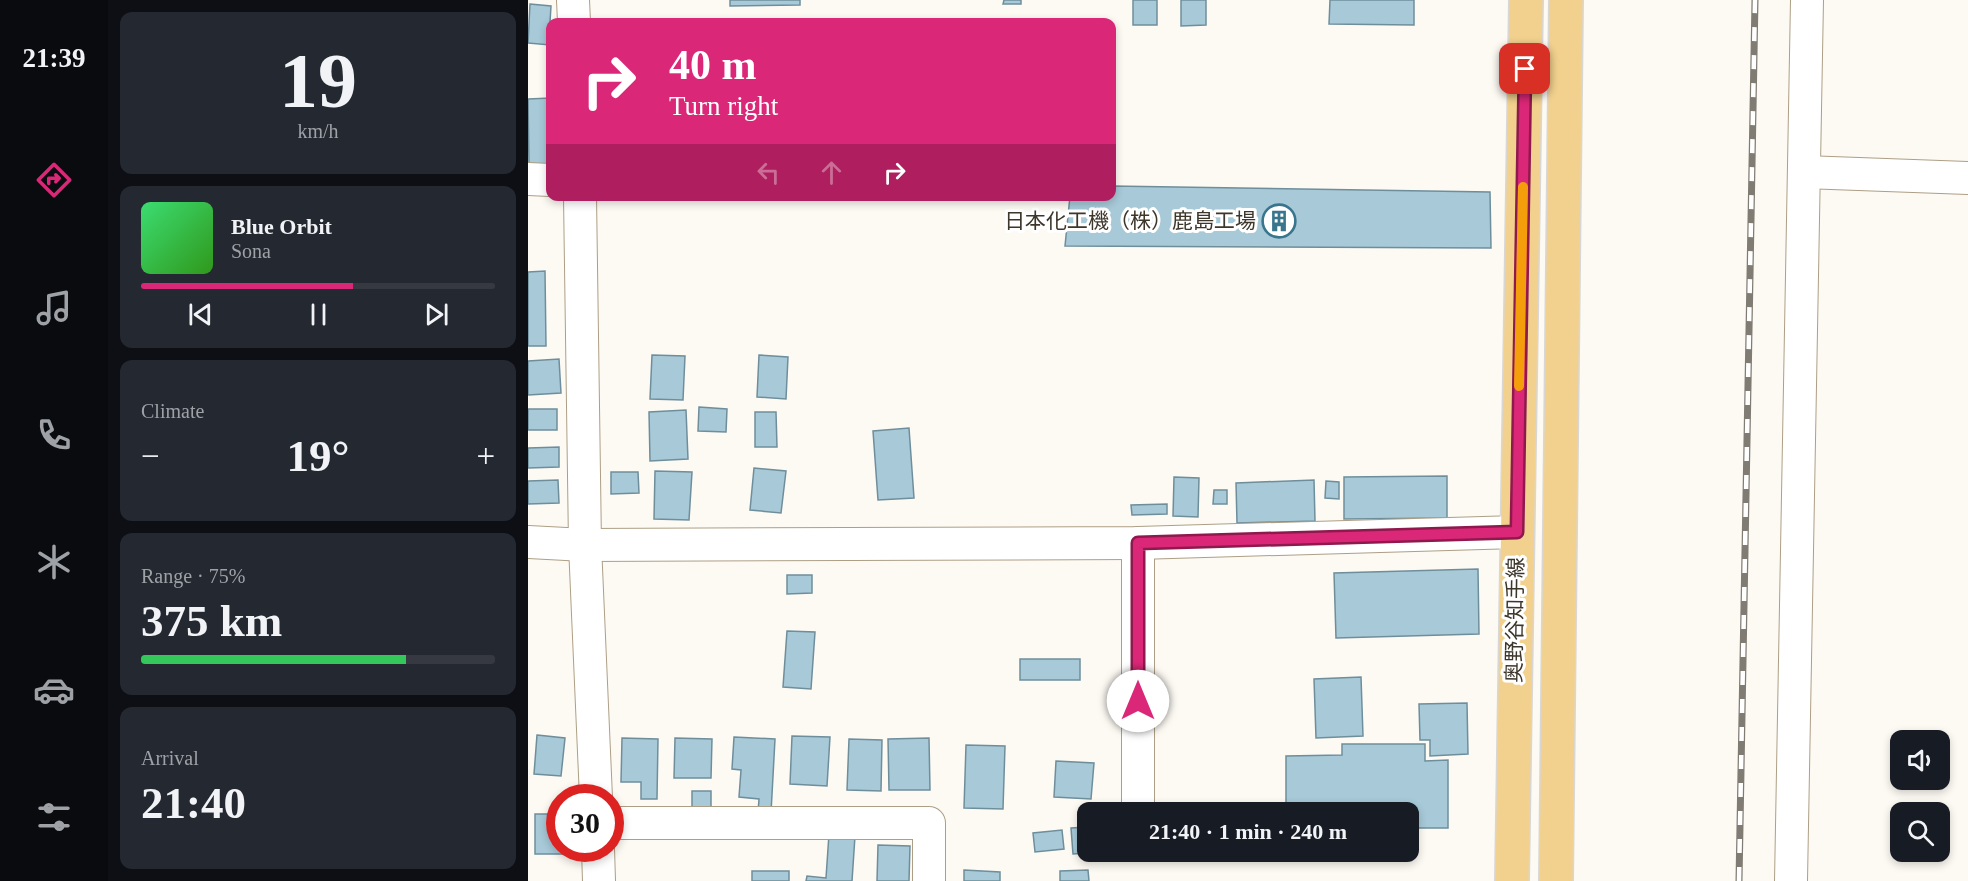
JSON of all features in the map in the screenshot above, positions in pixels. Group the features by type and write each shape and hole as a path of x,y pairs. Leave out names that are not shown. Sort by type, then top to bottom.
{"main road":[{"name":"奥野谷知手線","path":"1512,881 1526,0"},
{"name":"奥野谷知手線","path":"1556,881 1566,0"}],"street":[{"path":"573,0 574,18"},
{"path":"1791,881 1808,0"},
{"path":"1804,171 1968,178"},
{"path":"528,179 546,180"},
{"path":"580,201 585,545 595,784"},
{"path":"528,542 585,545 1138,543 1517,532"},
{"path":"1138,543 1138,802"},
{"path":"624,823 929,823 929,881"},
{"path":"598,862 599,881"}],"building":[{"path":"730,0 800,0 800,5 730,6"},
{"path":"1004,0 1021,0 1021,4 1003,4"},
{"path":"1133,0 1157,0 1157,25 1133,25"},
{"path":"1181,0 1206,0 1206,25 1181,26"},
{"path":"1330,0 1414,0 1414,25 1329,24"},
{"path":"530,4 551,6 550,18 546,18 546,45 528,43"},
{"path":"546,98 546,166 529,167 528,99"},
{"name":"日本化工機（株）鹿島工場","path":"1116,186 1490,192 1491,248 1065,246 1070,201 1116,201"},
{"path":"545,271 546,346 528,346 528,272"},
{"path":"652,355 685,356 683,400 650,399"},
{"path":"759,355 788,357 786,399 757,397"},
{"path":"559,359 561,393 528,395 528,361"},
{"path":"699,407 727,409 726,432 698,431"},
{"path":"528,409 557,409 557,430 528,430"},
{"path":"686,410 688,459 650,461 649,412"},
{"path":"755,412 776,412 777,447 755,447"},
{"path":"909,428 914,498 878,500 873,431"},
{"path":"559,447 559,467 528,468 528,448"},
{"path":"754,468 786,471 781,513 750,510"},
{"path":"655,471 692,472 689,520 654,519"},
{"path":"611,472 638,472 639,493 611,494"},
{"path":"1447,476 1447,518 1344,519 1344,477"},
{"path":"1174,477 1199,478 1198,517 1173,516"},
{"path":"558,480 559,503 528,504 528,481"},
{"path":"1314,480 1315,521 1237,523 1236,483"},
{"path":"1326,481 1339,482 1339,499 1325,498"},
{"path":"1214,490 1227,490 1227,504 1213,504"},
{"path":"1167,504 1167,514 1132,515 1131,505"},
{"path":"1478,569 1479,634 1336,638 1334,573"},
{"path":"787,575 812,575 812,593 787,594"},
{"path":"787,631 815,632 811,689 783,687"},
{"path":"1020,659 1080,659 1080,680 1020,680"},
{"path":"1361,677 1363,736 1316,738 1314,679"},
{"path":"1467,703 1468,754 1430,756 1430,740 1420,740 1419,704"},
{"path":"537,735 565,738 561,776 534,774"},
{"path":"792,736 830,737 827,786 790,784"},
{"path":"734,737 775,739 771,813 758,812 759,799 739,797 741,770 732,769"},
{"path":"622,738 658,739 657,799 641,799 641,782 621,782"},
{"path":"675,738 712,739 711,778 674,778"},
{"path":"929,738 930,790 889,790 888,739"},
{"path":"849,739 882,740 881,791 847,790"},
{"path":"1342,744 1425,744 1425,761 1448,760 1448,828 1419,828 1419,802 1286,802 1286,756 1342,755"},
{"path":"966,745 1005,746 1003,809 964,808"},
{"path":"1056,761 1094,763 1091,799 1054,797"},
{"path":"692,791 711,791 711,807 692,807"},
{"path":"535,814 546,814 546,854 535,854"},
{"path":"1071,828 1077,828 1077,854 1073,854"},
{"path":"1062,830 1064,849 1035,852 1033,833"},
{"path":"829,834 855,836 852,881 806,881 807,876 826,878"},
{"path":"878,845 910,846 909,881 877,881"},
{"path":"964,870 1000,872 1000,881 964,881"},
{"path":"1088,870 1089,881 1060,881 1060,871"},
{"path":"752,871 789,871 789,881 752,881"}],"railway":[{"path":"1739,881 1755,0"}],"slow traffic":[{"path":"1519,386 1523,187"}],"place":[{"name":"日本化工機（株）鹿島工場","path":"1279,221"}],"route":[{"path":"1138,701 1138,543 1517,532 1525,69"}]}
